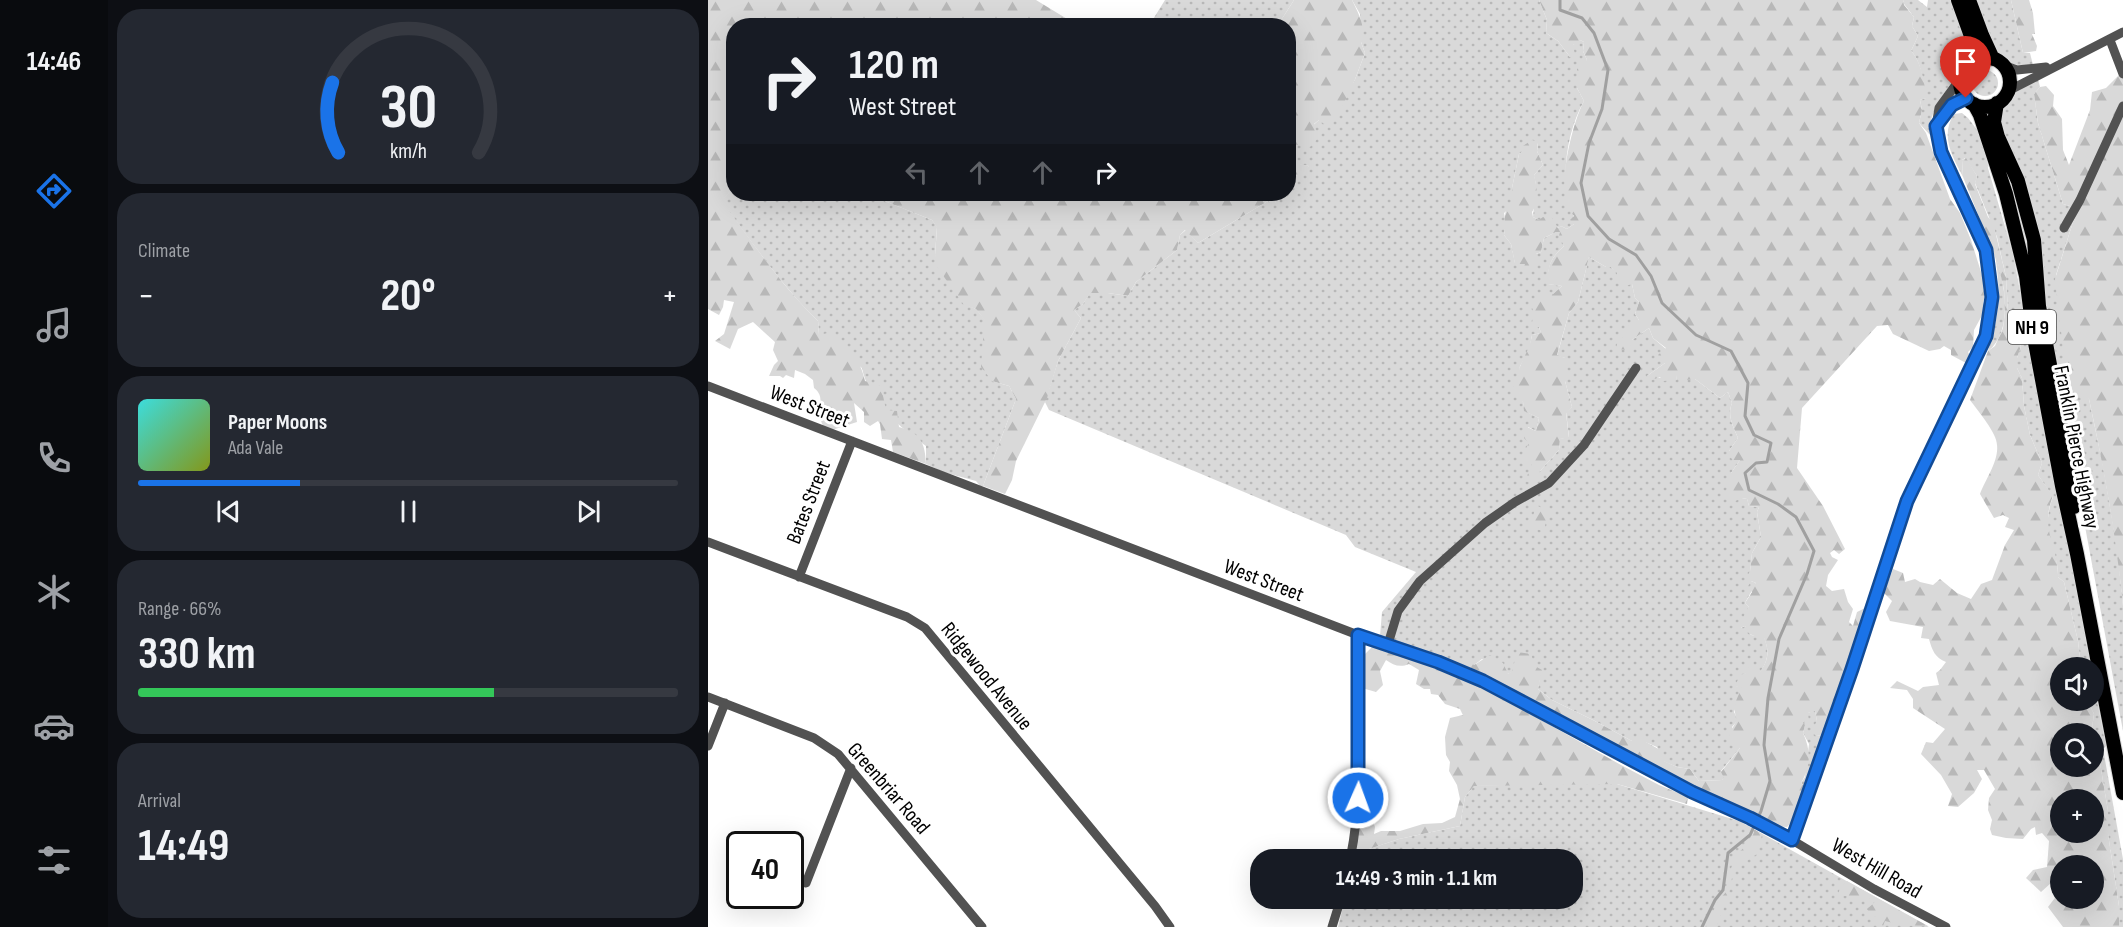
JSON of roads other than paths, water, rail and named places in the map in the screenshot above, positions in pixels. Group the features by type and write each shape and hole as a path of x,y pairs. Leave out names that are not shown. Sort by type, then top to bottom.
{"highway":[{"path":"1958,0 1971,36 1969,63"},
{"path":"1969,0 1982,35 2010,80 2005,97 1997,103 1984,107 1970,101"},
{"path":"1960,79 1961,73 1969,63 1979,57 1998,62"},
{"name":"NH 9","path":"1960,79 1961,89 1970,101"},
{"name":"Franklin Pierce Highway","path":"1970,101 1980,115 2006,194 2026,276 2035,343 2061,486 2077,554 2123,793"},
{"name":"Franklin Pierce Highway","path":"1997,103 1994,122 1998,137 2018,181 2034,240 2039,306 2072,482 2077,554"}],"street":[{"path":"2008,91 2123,32"},
{"path":"2110,40 2123,74"},
{"path":"1998,62 2017,70 2057,65"},
{"path":"1792,840 1852,669 1907,501 1986,336 1992,297 1986,250 1941,152 1936,126 1939,108 1960,79"},
{"path":"1936,126 1952,105 1970,101"},
{"path":"2064,228 2080,200 2123,106"},
{"path":"1388,645 1398,612 1419,581 1485,524 1515,502 1549,483 1584,445 1636,368"},
{"name":"West Street","path":"708,386 1358,635 1455,669 1483,681 1692,792 1792,840"},
{"name":"Bates Street","path":"799,577 852,441"},
{"name":"Ridgewood Avenue","path":"708,542 907,617 925,628 1170,927"},
{"path":"1352,849 1356,831 1359,781 1358,635"},
{"name":"Greenbriar Road","path":"708,697 814,738 838,754 982,927"},
{"path":"708,746 725,703"},
{"path":"806,883 851,768"},
{"name":"West Hill Road","path":"1792,840 1874,889 1946,927"},
{"path":"1332,927 1338,909"}],"waterway":[{"path":"1560,0 1560,10 1582,18 1594,33 1608,70 1602,109 1589,143 1581,183 1588,216 1609,239 1636,255 1651,276 1662,303 1696,335 1731,351 1748,383 1745,416 1754,435 1771,443 1767,462 1756,463 1745,473 1749,490 1778,504 1796,517 1814,551 1807,574 1779,639 1768,698 1764,745 1770,781 1761,811 1750,835 1728,853 1723,890 1715,900 1702,927"}]}
